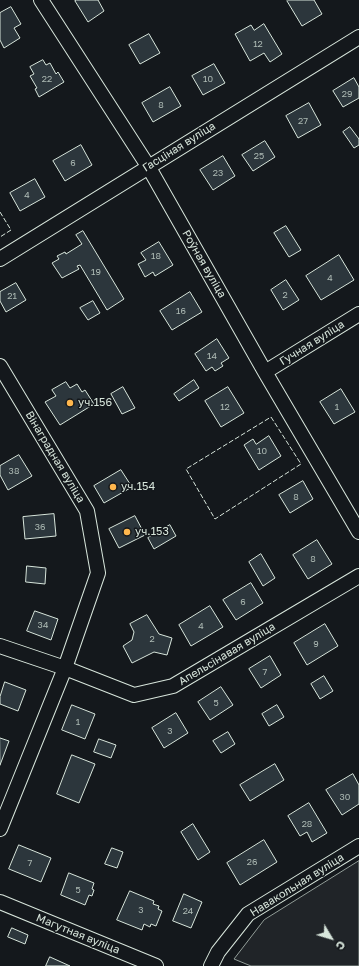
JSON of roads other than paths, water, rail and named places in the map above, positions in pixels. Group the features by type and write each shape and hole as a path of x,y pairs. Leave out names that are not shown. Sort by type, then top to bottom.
{"street":[{"name":"Роўная вуліца","path":"41,0 148,166 265,372 359,532"},
{"name":"Гасціная вуліца","path":"0,259 148,166 359,37"},
{"name":"Гучная вуліца","path":"265,372 359,314"},
{"name":"Вінаградная вуліца","path":"0,366 87,511 98,573 65,668 0,829"},
{"name":"Апельсінавая вуліца","path":"65,668 134,696 173,686 359,576"},
{"path":"0,646 65,668"},
{"name":"Навакольная вуліца","path":"211,966 218,952 248,914 359,846"},
{"name":"Магутная вуліца","path":"0,902 156,966"}],"place":[{"name":"уч.156","path":"70,403"},
{"name":"уч.154","path":"113,487"},
{"name":"уч.153","path":"127,532"}]}
